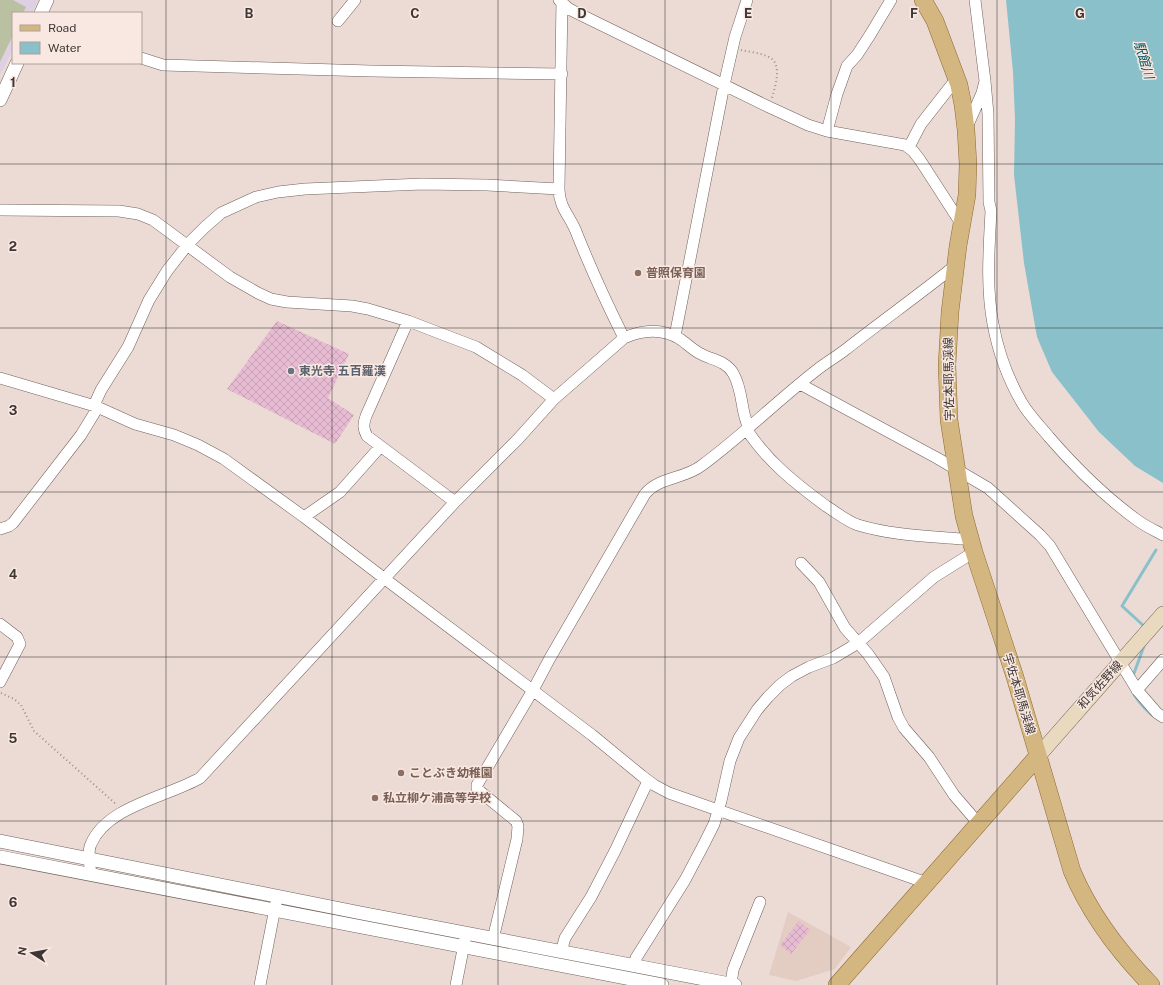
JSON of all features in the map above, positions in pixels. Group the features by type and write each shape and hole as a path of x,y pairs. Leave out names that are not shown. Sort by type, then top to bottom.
{"main road":[{"name":"宇佐本耶馬渓線","path":"923,0 935,21 957,78 963,105 966,130 968,178 967,195 956,265 948,337 947,396 949,420 964,516 1015,677 1067,857 1077,883 1101,924 1124,955 1151,985"},
{"name":"和気佐野線","path":"1038,756 1163,614"},
{"path":"837,985 1038,756"}],"street":[{"path":"338,21 355,0"},
{"path":"675,336 724,85 732,48 747,0"},
{"path":"827,131 845,71 870,35 891,0"},
{"path":"975,0 988,114 989,202 991,211 988,273 990,298 997,341 1010,380 1023,405 1072,463 1099,489 1138,521 1163,535"},
{"path":"561,1 562,74 558,189 561,205 577,233 595,278 624,338"},
{"path":"561,1 573,11 808,125 827,131 901,144 909,147 920,160 962,225"},
{"path":"142,58 163,65 371,71 562,74"},
{"path":"0,100 17,64"},
{"path":"909,147 928,114 957,78"},
{"path":"966,130 982,93 985,82"},
{"path":"0,529 9,526 16,520 81,435 95,412 95,406 101,390 128,347 149,300 166,271 188,244 221,213 256,197 278,192 312,188 402,184 487,185 558,189"},
{"path":"0,210 119,211 138,214 153,220 188,244 230,277 258,293 272,299 287,302 352,306 368,309 408,321 476,347 522,375 554,399"},
{"path":"493,939 517,839 518,826 513,817 477,788 477,785 645,494 651,487 659,483 680,477 700,467 748,429 800,384 956,265"},
{"path":"408,321 364,423 364,430 367,436 380,447 455,502"},
{"path":"91,874 90,845 100,829 122,812 200,778 455,502 518,439 554,399 624,338 635,333 653,331 662,332 675,336 700,354 721,362 729,368 741,390 748,429 765,454 784,474 843,518 856,524 901,534 960,539 972,545 858,643 833,658 809,667 792,676 768,696 757,710 740,738 730,761 714,824 685,880 636,958 634,966"},
{"path":"0,378 95,406 135,424 174,435 198,445 224,459 304,517 533,690 592,735 648,781 669,793 927,883"},
{"path":"800,384 956,469 988,488 999,497 1050,546 1137,690 1156,713 1163,717"},
{"path":"304,517 340,492 380,447"},
{"path":"801,563 819,582 845,628 868,654 884,677 898,717 904,728 929,757 954,795 979,824"},
{"path":"0,624 17,637 20,644 0,682"},
{"path":"1137,690 1163,660"},
{"path":"561,952 565,938 591,897 615,851 648,781"},
{"path":"0,841 277,896 662,985"},
{"path":"0,857 275,910 465,940 493,939 733,985 733,970 760,902"},
{"path":"260,985 277,896"},
{"path":"456,985 465,940"}],"path":[{"path":"732,48 768,56 776,64 777,72 769,107"},
{"path":"0,693 14,699 21,705 34,731 110,798 122,812"}],"shaded area":[{"path":"0,0 38,0 32,12 12,12 12,52 0,75"},
{"path":"788,912 851,947 835,969 796,981 769,975"}],"green space":[{"path":"0,0 13,0 26,7 24,12 12,12 12,37 0,62"}],"water":[{"name":"駅館川","path":"1006,0 1163,0 1163,483 1135,466 1099,432 1052,372 1037,337 1024,263 1014,175 1015,119 1013,72"}],"building":[{"name":"東光寺 五百羅漢","path":"277,321 349,354 328,398 354,415 335,444 227,389"},
{"path":"799,921 810,930 791,954 780,945"}],"waterway":[{"path":"1145,627 1122,606 1156,550"},
{"path":"1133,676 1144,646"},
{"path":"1132,690 1140,704 1152,715"}],"place":[{"name":"普照保育園","path":"638,273"},
{"name":"東光寺 五百羅漢","path":"291,371"},
{"name":"ことぶき幼稚園","path":"401,773"},
{"name":"私立柳ケ浦高等学校","path":"375,798"}]}
